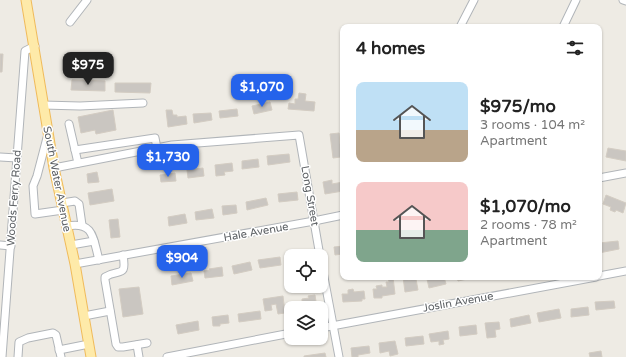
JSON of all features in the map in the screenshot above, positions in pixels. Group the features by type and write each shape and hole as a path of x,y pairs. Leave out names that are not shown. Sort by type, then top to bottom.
{"main road":[{"name":"South Water Avenue","path":"26,0 54,168 75,264 91,357"}],"street":[{"path":"70,22 86,0"},
{"path":"462,24 474,0"},
{"path":"564,24 576,0"},
{"name":"Woods Ferry Road","path":"2,357 3,298 11,246 25,51 34,46"},
{"path":"43,105 80,106 144,103"},
{"path":"69,124 78,163"},
{"path":"48,133 33,186 36,214 63,206 75,200 79,204 82,225"},
{"name":"Long Street","path":"158,148 172,145 299,135 319,249"},
{"path":"54,168 158,148 155,138 75,150"},
{"path":"0,157 17,158"},
{"path":"602,177 626,173"},
{"name":"Hale Avenue","path":"75,264 340,216"},
{"path":"67,226 82,225 88,228 94,241 99,260"},
{"path":"71,245 94,241"},
{"path":"0,245 11,246"},
{"path":"123,256 124,269 120,273 107,275 105,277 116,344 118,347 123,347 147,343"},
{"path":"602,276 626,272"},
{"name":"Joslin Avenue","path":"328,327 580,280"},
{"path":"326,293 339,357"},
{"path":"84,316 110,312"},
{"path":"18,357 19,342 28,338 53,333 56,335 60,353 89,344"},
{"path":"168,357 284,334"},
{"path":"137,345 139,357"}],"building":[{"path":"0,54 3,54 2,72 0,72"},
{"path":"72,80 105,81 105,91 71,90"},
{"path":"115,83 151,83 150,93 115,92"},
{"path":"299,93 306,94 305,101 315,102 314,111 288,109 289,103 295,104 295,99 298,99"},
{"path":"270,102 272,110 254,114 252,106"},
{"path":"237,109 238,116 220,118 219,111"},
{"path":"113,110 116,130 96,134 95,130 81,133 78,117"},
{"path":"166,110 172,110 173,115 177,115 177,117 186,116 187,124 168,127"},
{"path":"211,113 212,120 194,123 193,114"},
{"path":"339,133 340,157 333,158 330,134"},
{"path":"608,148 626,151 626,161 606,157"},
{"path":"289,154 290,162 268,165 267,156"},
{"path":"258,159 259,167 242,169 242,161"},
{"path":"232,163 233,171 224,172 225,175 216,176 215,165"},
{"path":"203,168 204,176 188,178 187,170"},
{"path":"97,172 99,182 88,183 87,174"},
{"path":"175,173 176,181 161,182 160,175"},
{"path":"332,180 332,184 340,183 340,192 325,194 323,182"},
{"path":"112,189 114,201 90,205 88,193"},
{"path":"297,192 298,200 279,202 278,194"},
{"path":"606,195 626,203 623,213 616,210 615,212 610,210 611,207 603,204"},
{"path":"266,198 268,205 247,210 246,202"},
{"path":"236,205 237,213 223,215 222,206"},
{"path":"212,209 214,218 196,220 195,212"},
{"path":"185,214 187,223 169,226 168,217"},
{"path":"118,219 120,237 111,238 109,220"},
{"path":"618,241 619,249 602,252 602,243"},
{"path":"340,246 340,254 335,255 334,247"},
{"path":"280,257 281,265 260,268 258,260"},
{"path":"250,262 252,270 234,274 232,266"},
{"path":"222,267 223,276 205,278 204,271"},
{"path":"191,273 193,281 172,285 171,276"},
{"path":"389,280 393,280 395,294 382,296 382,298 374,298 373,289 377,289 376,286 382,285 382,287 387,287 386,282 389,282"},
{"path":"403,280 416,280 418,290 405,292"},
{"path":"427,280 445,280 446,284 429,288"},
{"path":"139,287 143,314 123,317 119,289"},
{"path":"353,289 354,292 364,291 365,299 362,299 362,301 343,302 342,294 348,294 348,290"},
{"path":"315,295 316,301 302,301 302,299 309,298 308,296"},
{"path":"283,296 284,313 278,314 276,304 271,305 272,310 265,311 263,299"},
{"path":"614,301 615,308 596,310 595,302"},
{"path":"588,307 589,315 571,317 571,309"},
{"path":"559,309 561,318 539,322 537,313"},
{"path":"260,311 261,319 239,322 238,314"},
{"path":"228,315 229,323 220,324 220,326 213,326 212,317"},
{"path":"529,315 531,323 511,327 510,319"},
{"path":"198,321 199,330 178,334 176,325"},
{"path":"499,322 500,329 495,330 496,337 487,338 485,323"},
{"path":"476,325 477,334 460,336 459,327"},
{"path":"448,331 449,339 443,340 444,344 439,345 439,341 431,342 429,334"},
{"path":"423,336 424,344 406,346 405,338"},
{"path":"395,341 398,354 390,356 389,351 380,353 379,343"},
{"path":"369,346 370,353 358,355 358,357 352,357 351,348"},
{"path":"601,351 602,357 590,357 589,353"},
{"path":"325,353 326,357 304,357 304,356"}]}
